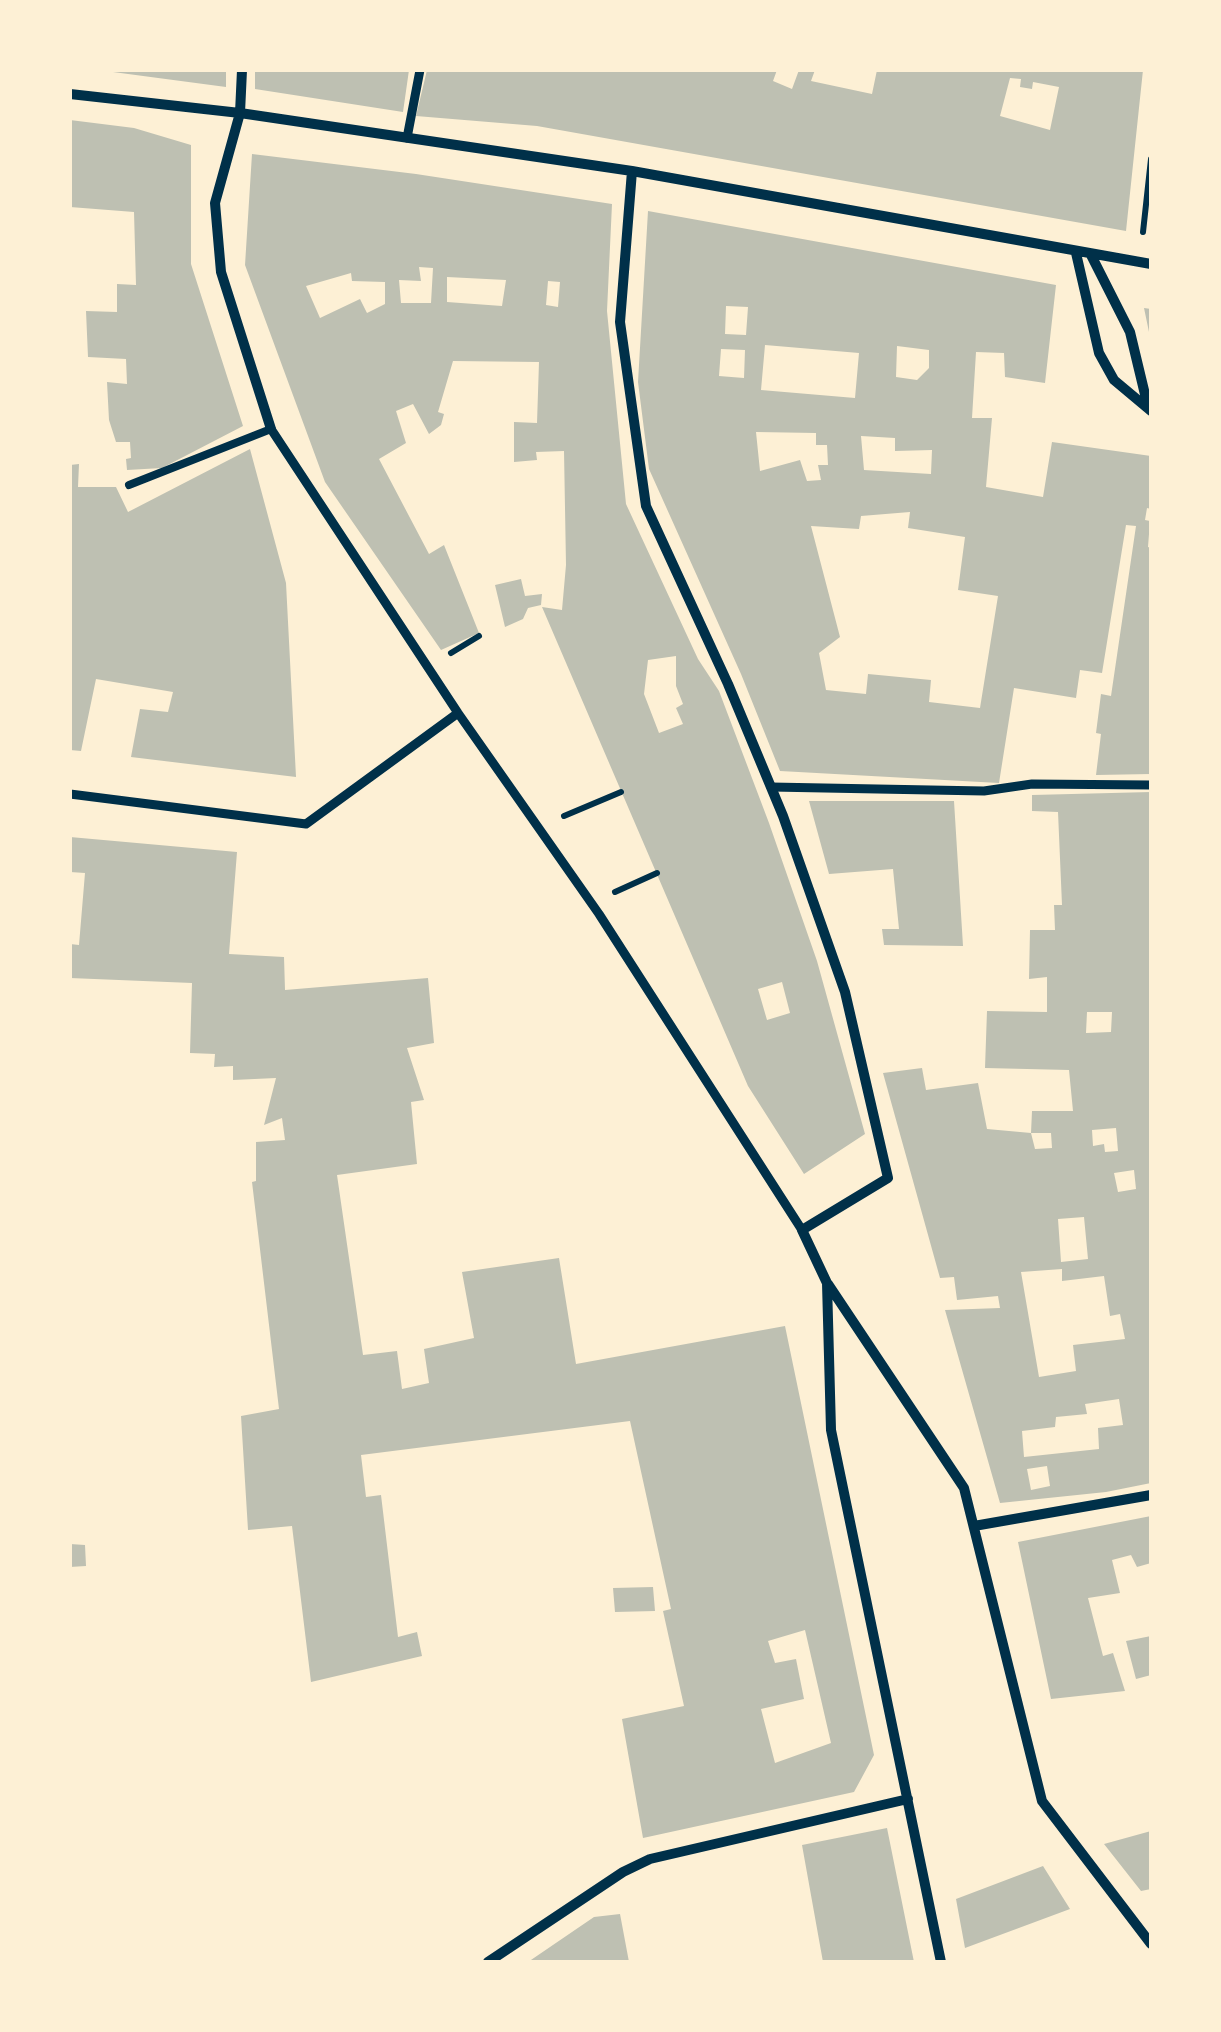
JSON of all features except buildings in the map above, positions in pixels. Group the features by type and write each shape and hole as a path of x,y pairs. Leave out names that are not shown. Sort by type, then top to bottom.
{"street":[{"path":"242,70 240,113 216,203 222,272 271,430 458,713 599,914 802,1230 827,1283 964,1488 1042,1801 1151,1944"},
{"path":"407,138 420,70"},
{"path":"70,94 240,113 632,171 1151,264"},
{"path":"632,171 620,322 646,506 771,787 845,992 888,1178 802,1230"},
{"path":"1076,252 1099,353 1114,380 1149,409"},
{"path":"1091,255 1130,332 1149,409"},
{"path":"70,794 306,824 458,713"},
{"path":"771,787 984,791 1032,784 1151,784"},
{"path":"827,1283 831,1430 941,1962"},
{"path":"974,1526 1151,1494"},
{"path":"488,1962 623,1872 650,1859 908,1799"}],"lane":[{"path":"129,485 271,430"}],"path":[{"path":"1140,251 1151,159"},
{"path":"437,662 480,636"},
{"path":"580,809 621,792"},
{"path":"620,889 657,873"}]}
